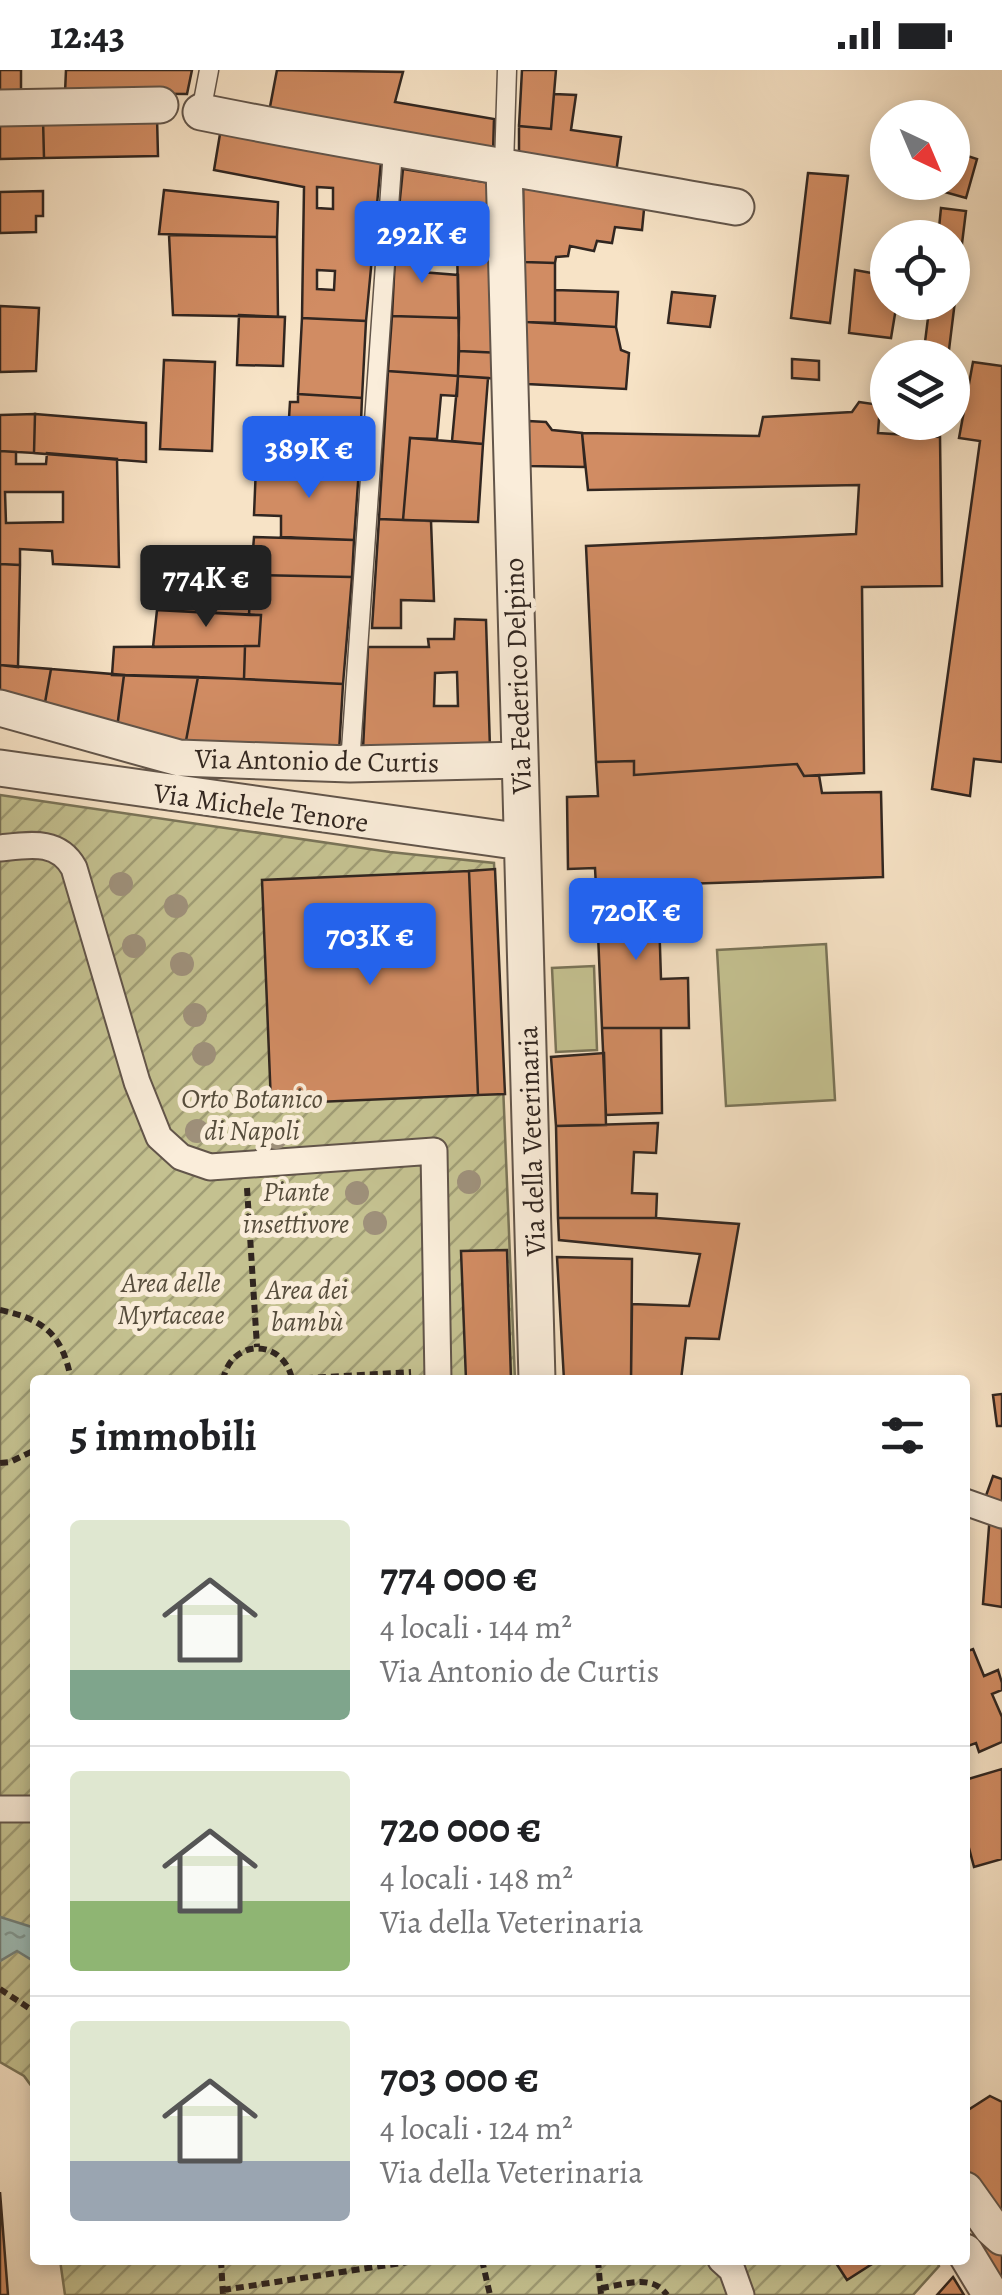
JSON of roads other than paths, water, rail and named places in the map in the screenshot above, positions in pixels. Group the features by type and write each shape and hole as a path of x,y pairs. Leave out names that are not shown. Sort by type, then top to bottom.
{"street":[{"path":"0,108 160,105"},
{"path":"201,112 393,150 736,207"},
{"name":"Via Federico Delpino","path":"504,166 522,842"},
{"name":"Via Antonio de Curtis","path":"0,708 179,758 350,764 520,760"},
{"path":"176,794 179,758"},
{"name":"Via Michele Tenore","path":"0,768 522,842"},
{"name":"Via della Veterinaria","path":"522,842 538,1375"},
{"path":"0,848 36,844 58,848 74,868 137,1082 159,1137 181,1156 210,1167 434,1151 438,1375"},
{"path":"970,1504 1002,1515"},
{"path":"0,1809 30,1809"},
{"path":"970,2197 1002,2237"},
{"path":"970,2260 991,2295"},
{"path":"726,2265 741,2295"}],"lane":[{"path":"201,112 209,70"},
{"path":"504,166 507,70"},
{"path":"350,764 393,150"}],"water":[{"path":"0,1917 30,1926 30,1959 17,1951 0,1961"}],"park label":[{"name":"Orto Botanico di Napoli","path":"252,1114"},
{"name":"Piante insettivore","path":"296,1207"},
{"name":"Area delle Myrtaceae","path":"171,1298"},
{"name":"Area dei bambù","path":"307,1305"}]}
